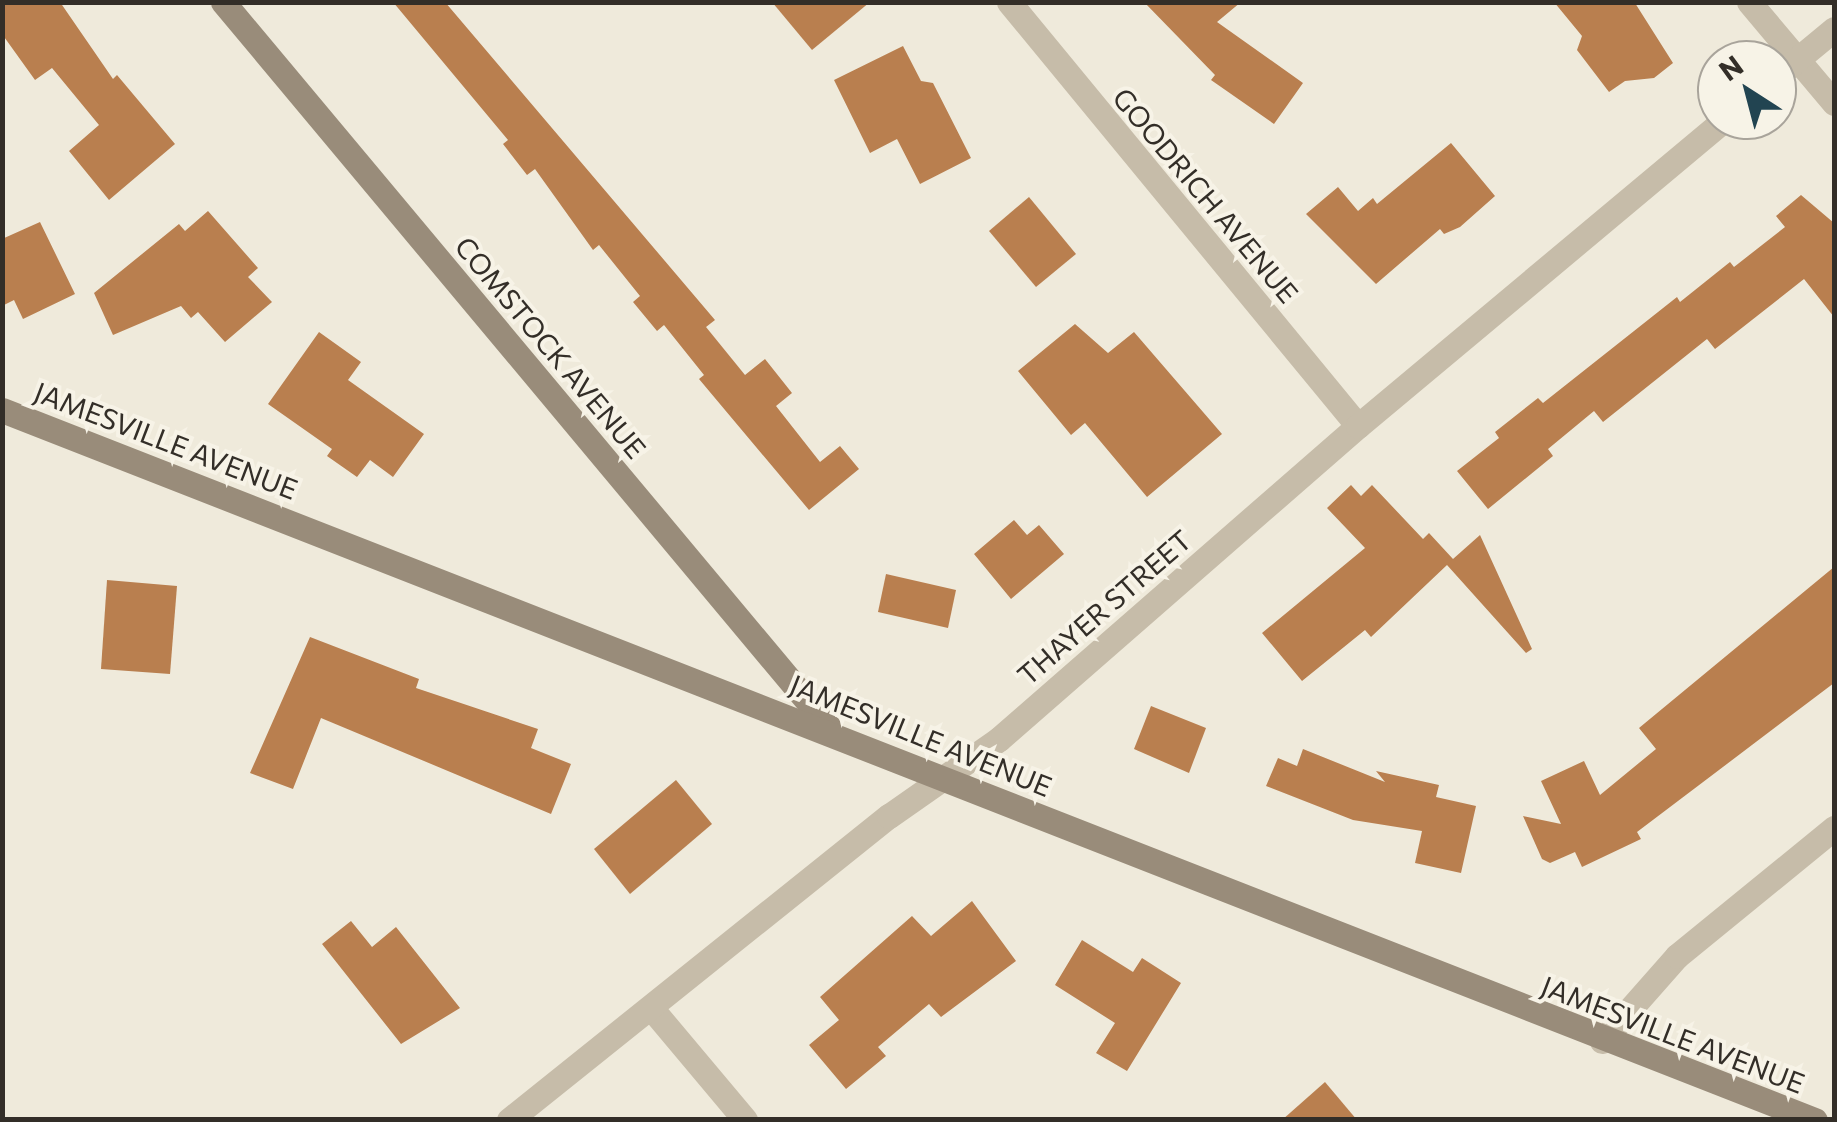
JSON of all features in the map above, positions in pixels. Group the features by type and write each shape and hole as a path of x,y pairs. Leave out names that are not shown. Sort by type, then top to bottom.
{"street":[{"name":"COMSTOCK AVENUE","path":"223,2 832,730"},
{"name":"GOODRICH AVENUE","path":"1008,2 1358,426"},
{"path":"1750,2 1771,40"},
{"path":"1797,60 1834,29"},
{"path":"1797,75 1834,102"},
{"name":"THAYER STREET","path":"509,1120 943,778 999,739 1358,426 1700,140"},
{"name":"JAMESVILLE AVENUE","path":"2,410 832,730 1602,1041 1815,1120"},
{"path":"1602,1041 1677,956 1834,828"},
{"path":"652,1009 745,1120"}],"building":[{"path":"2,2 60,2 113,79 117,75 175,144 109,200 69,151 99,125 52,68 35,80 2,34"},
{"path":"393,2 445,2 715,320 706,327 745,375 765,359 792,393 776,406 820,462 840,446 859,469 809,510 699,379 704,375 664,325 657,331 633,302 640,296 599,245 593,250 535,169 527,175 503,144 508,140"},
{"path":"772,2 870,2 812,50"},
{"path":"1144,2 1241,2 1217,22 1303,83 1274,124 1211,80 1215,75"},
{"path":"1554,2 1635,3 1673,63 1654,78 1625,81 1609,92 1577,50 1582,36"},
{"path":"903,46 921,81 933,83 971,158 920,184 897,139 870,153 834,80"},
{"path":"1451,143 1495,196 1460,227 1444,234 1440,229 1376,284 1306,214 1338,187 1358,211 1373,198 1377,204"},
{"path":"1801,195 1834,223 1834,317 1804,279 1715,349 1707,339 1603,422 1594,411 1548,449 1553,456 1488,509 1457,471 1499,438 1495,432 1538,398 1543,403 1677,297 1680,302 1730,262 1734,267 1785,227 1776,216"},
{"path":"1029,197 1076,254 1036,287 989,231"},
{"path":"208,211 258,268 248,277 272,302 225,342 198,312 191,318 181,306 113,335 94,293 179,224 185,231"},
{"path":"40,222 75,294 23,319 14,300 2,306 2,239"},
{"path":"1075,324 1108,353 1134,332 1222,434 1147,497 1085,423 1071,435 1018,371"},
{"path":"319,332 361,362 348,380 424,434 393,477 370,460 357,477 327,456 332,449 268,404"},
{"path":"1351,485 1361,496 1372,485 1423,539 1429,533 1453,559 1480,535 1532,649 1526,653 1447,565 1371,637 1365,630 1302,681 1262,633 1365,548 1327,508"},
{"path":"1014,520 1027,535 1039,525 1064,554 1011,599 974,554"},
{"path":"1834,567 1834,683 1637,832 1641,839 1582,867 1575,852 1550,863 1542,859 1523,816 1561,824 1541,781 1584,761 1600,795 1656,749 1639,728"},
{"path":"886,574 956,590 948,628 878,612"},
{"path":"107,580 177,586 170,674 101,669"},
{"path":"310,637 419,679 416,688 538,729 531,748 571,764 551,814 321,718 293,789 250,773"},
{"path":"1151,706 1206,728 1189,773 1134,749"},
{"path":"1303,749 1385,782 1376,771 1439,785 1436,797 1476,806 1461,873 1415,863 1422,831 1353,820 1266,786 1278,758 1297,766"},
{"path":"676,780 712,824 630,894 594,849"},
{"path":"972,901 1016,961 941,1017 929,1004 878,1047 886,1056 846,1089 809,1045 839,1020 820,997 912,916 931,936"},
{"path":"351,921 372,947 396,927 460,1008 401,1044 322,944"},
{"path":"1082,940 1133,972 1142,958 1181,983 1127,1071 1096,1053 1115,1023 1055,985"},
{"path":"1325,1082 1357,1120 1282,1120"}]}
